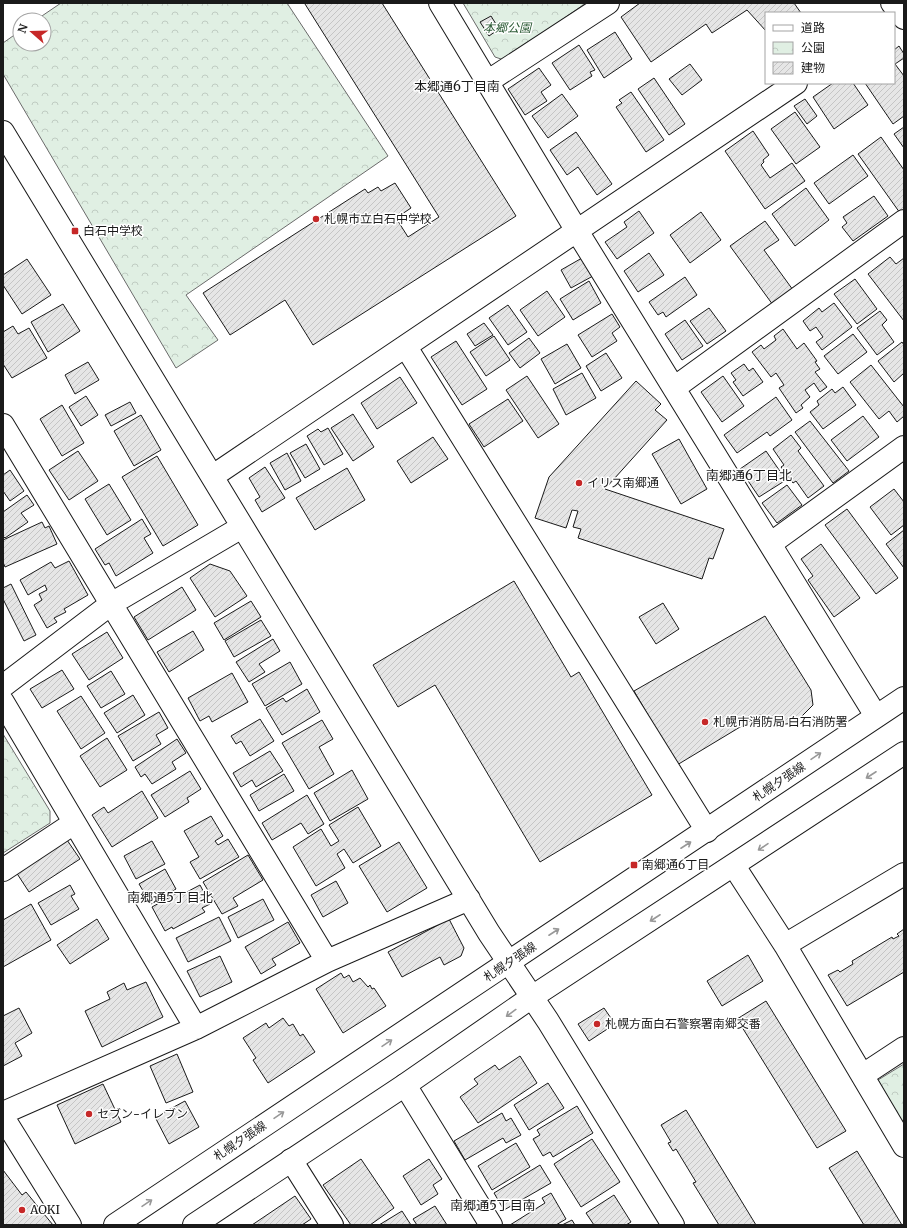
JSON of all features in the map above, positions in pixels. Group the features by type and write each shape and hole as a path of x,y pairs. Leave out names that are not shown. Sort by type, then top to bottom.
{"street":[{"path":"440,3 577,231 876,716"},
{"path":"487,82 608,3"},
{"path":"213,476 795,84"},
{"path":"3,132 213,476 242,528 489,932 510,962 673,1225"},
{"path":"674,388 904,221"},
{"path":"406,346 706,831"},
{"path":"3,425 10,455 111,604 327,961"},
{"path":"770,544 904,447"},
{"path":"3,686 111,604 242,528"},
{"name":"札幌夕張線","path":"115,1225 904,698"},
{"path":"3,702 196,1028"},
{"path":"194,1225 405,1085 532,998 904,753"},
{"path":"3,870 74,822"},
{"path":"734,866 784,945 904,1146"},
{"path":"784,945 904,874"},
{"path":"3,1113 196,1028 327,961 470,899"},
{"path":"862,1075 904,1048"},
{"path":"405,1085 491,1225"},
{"path":"3,1117 70,1225"},
{"path":"291,1160 332,1225"}],"green space":[{"path":"61,3 287,3 388,156 186,295 218,340 176,368 3,74 3,43 12,37 12,52 52,52 52,12 48,12"},
{"name":"本郷公園","path":"463,3 586,3 504,60 495,57"},
{"path":"3,734 50,811 50,823 3,853"},
{"path":"904,1064 904,1125 878,1080"}],"building":[{"path":"382,3 516,216 313,345 285,300 230,335 203,293 365,189 368,193 378,187 381,191 395,183 411,208 396,218 408,237 439,217 305,4"},
{"path":"640,3 794,3 800,12 765,12 765,30 747,10 712,33 706,24 651,62 621,17"},
{"path":"491,16 499,29 489,36 480,22"},
{"path":"615,32 632,59 604,78 587,50"},
{"path":"579,45 595,70 590,72 592,76 570,90 552,63"},
{"path":"899,46 904,54 904,58 895,64 895,49"},
{"path":"690,64 702,80 682,95 669,79"},
{"path":"895,64 904,76 904,116 893,124 866,84 895,84"},
{"path":"539,68 551,85 541,92 547,101 525,115 508,89"},
{"path":"654,78 685,124 669,135 638,89"},
{"path":"832,84 854,84 868,105 834,129 813,97"},
{"path":"631,92 664,140 646,152 616,107 622,103 619,100"},
{"path":"562,94 578,116 548,138 532,116"},
{"path":"805,99 817,116 807,124 794,106"},
{"path":"795,112 820,147 796,164 771,129"},
{"path":"904,127 904,148 894,134"},
{"path":"753,131 769,155 763,160 764,162 761,165 770,178 792,163 805,181 765,209 725,151"},
{"path":"576,132 612,184 597,195 578,167 567,175 550,150"},
{"path":"881,137 904,170 904,210 900,213 858,154"},
{"path":"853,155 868,176 829,204 814,183"},
{"path":"806,188 829,220 795,246 772,214"},
{"path":"874,196 888,216 853,241 842,227 847,223 843,217"},
{"path":"639,211 654,233 617,259 605,242 627,227 624,222"},
{"path":"701,212 721,240 690,263 670,235"},
{"path":"765,221 779,240 764,250 793,290 773,305 730,246"},
{"path":"649,253 664,275 638,292 624,271"},
{"path":"890,257 896,264 904,258 904,321 868,274"},
{"path":"582,258 593,276 571,288 561,270"},
{"path":"27,259 51,295 22,314 3,285 3,275"},
{"path":"685,277 697,295 666,317 663,312 658,315 649,302"},
{"path":"855,279 877,309 857,324 834,294"},
{"path":"589,281 601,303 573,320 560,299"},
{"path":"547,291 565,317 538,336 520,310"},
{"path":"834,303 852,327 822,350 816,342 823,337 816,327 810,331 803,321 819,308 822,312"},
{"path":"63,304 80,331 48,352 31,322"},
{"path":"508,305 527,332 508,345 489,318"},
{"path":"709,308 726,331 707,344 690,321"},
{"path":"880,311 887,320 882,325 894,342 877,355 857,328"},
{"path":"612,314 620,327 612,333 617,341 592,357 578,335"},
{"path":"685,320 703,346 682,360 665,334"},
{"path":"484,323 493,335 475,346 467,334"},
{"path":"13,326 18,334 29,328 47,358 12,378 3,364 3,332"},
{"path":"783,329 797,349 804,343 817,361 815,362 820,369 815,372 827,387 820,392 814,383 805,390 810,397 801,405 803,408 796,413 779,388 784,385 776,373 771,377 752,352 761,345 764,349 776,340 774,336"},
{"path":"853,334 867,352 838,374 824,356"},
{"path":"494,336 510,360 486,376 470,352"},
{"path":"529,338 540,353 520,368 509,353"},
{"path":"456,341 487,389 462,405 431,357"},
{"path":"902,342 904,345 904,373 894,382 878,361"},
{"path":"567,344 581,368 555,384 541,359"},
{"path":"606,353 622,378 601,391 586,366"},
{"path":"88,362 99,380 75,394 65,375"},
{"path":"744,364 749,371 753,368 763,382 743,396 733,382 736,380 731,373"},
{"path":"871,365 904,407 904,416 897,422 889,411 879,419 850,382"},
{"path":"582,373 596,398 566,415 553,389"},
{"path":"527,376 559,424 538,438 506,390"},
{"path":"723,376 744,406 722,422 701,392"},
{"path":"400,377 417,403 377,429 361,403"},
{"name":"イリス南郷通","path":"636,381 661,404 655,410 667,420 605,489 724,529 713,559 709,558 702,579 578,538 581,529 573,527 578,511 572,510 566,528 535,518 549,477"},
{"path":"843,387 856,405 823,429 810,412 819,405 817,401 832,389 835,393"},
{"path":"86,396 98,415 81,426 69,407"},
{"path":"776,397 792,420 770,436 767,432 737,453 724,435"},
{"path":"508,399 523,421 484,447 469,424"},
{"path":"130,402 136,413 111,426 105,415"},
{"path":"62,405 84,443 62,456 40,419"},
{"path":"353,414 374,447 353,461 331,428"},
{"path":"141,415 161,450 134,466 114,431"},
{"path":"863,416 879,437 847,461 831,440"},
{"path":"810,421 849,471 833,483 795,432"},
{"path":"328,428 343,454 324,465 307,436 318,429 321,432"},
{"path":"791,435 801,448 798,451 824,486 808,498 796,481 793,483 781,467 784,465 773,449"},
{"path":"433,437 448,459 411,483 397,461"},
{"path":"679,439 707,489 681,504 652,454"},
{"path":"306,444 320,469 305,478 290,453"},
{"path":"78,451 98,481 69,500 49,470"},
{"path":"766,451 786,480 759,497 740,469"},
{"path":"287,453 301,481 285,490 270,463"},
{"path":"157,456 198,525 163,546 122,477"},
{"path":"265,467 285,498 262,512 255,500 260,497 249,478"},
{"path":"347,468 365,500 315,530 296,498"},
{"path":"10,470 24,491 10,501 3,491 3,475"},
{"path":"109,484 131,520 107,535 85,499"},
{"path":"787,485 802,505 777,523 762,503"},
{"path":"894,489 904,502 904,525 891,535 870,507"},
{"path":"27,495 34,505 21,513 28,522 5,538 3,536 3,512"},
{"path":"847,509 898,578 876,594 825,525"},
{"path":"142,519 151,534 144,538 153,553 116,576 109,563 105,565 95,549"},
{"path":"42,522 45,528 49,526 57,544 5,567 3,562 3,540"},
{"path":"904,530 904,568 886,544"},
{"path":"821,544 860,598 834,617 808,580 813,576 801,559"},
{"path":"69,561 88,595 64,609 66,612 54,618 57,622 47,628 34,605 42,600 39,594 47,590 45,585 28,595 20,580 51,562 55,568"},
{"path":"210,564 230,571 247,596 215,617 190,578"},
{"path":"514,581 571,677 579,672 652,795 540,862 435,685 398,707 373,665"},
{"path":"11,584 36,635 24,641 3,599 3,588"},
{"path":"182,587 196,610 148,640 134,617"},
{"path":"251,601 261,617 224,640 214,623"},
{"path":"663,603 679,629 656,644 639,617"},
{"path":"765,616 811,690 813,705 795,723 776,725 760,715 677,765 634,691"},
{"path":"261,620 271,636 234,657 225,641"},
{"path":"193,631 204,650 169,672 157,652"},
{"path":"107,632 123,658 89,680 72,654"},
{"path":"273,639 280,651 259,664 265,672 249,682 236,662"},
{"path":"290,662 302,684 265,706 252,684"},
{"path":"62,670 74,689 42,708 30,689"},
{"path":"111,671 125,694 101,708 87,686"},
{"path":"232,673 248,702 212,722 209,716 200,721 188,698"},
{"path":"307,689 320,712 282,735 266,708 283,698 286,702"},
{"path":"133,695 145,715 117,733 104,713"},
{"path":"81,696 105,733 81,749 57,711"},
{"path":"159,712 168,728 156,735 161,744 133,761 118,736"},
{"path":"260,719 274,741 250,756 241,741 236,744 231,736"},
{"path":"322,720 333,739 319,747 334,774 309,789 282,743"},
{"path":"107,738 127,770 100,787 80,756"},
{"path":"177,739 186,753 172,762 176,769 152,784 145,774 141,777 135,767"},
{"path":"270,751 283,771 256,787 252,780 241,787 233,773"},
{"path":"352,770 368,799 330,821 314,793"},
{"path":"190,771 201,789 187,798 189,802 165,817 151,795"},
{"path":"284,774 294,791 259,811 250,795"},
{"path":"142,791 158,818 112,847 92,815 104,807 108,813"},
{"path":"307,795 324,824 308,834 301,823 272,840 262,823"},
{"path":"358,807 381,846 353,863 344,849 337,854 345,868 316,886 293,847 321,829 331,846 339,841 329,825"},
{"path":"211,816 223,836 215,841 218,845 228,839 239,857 200,879 190,862 199,857 184,831"},
{"path":"67,840 80,859 29,892 16,872"},
{"path":"152,841 165,864 136,879 124,856"},
{"path":"399,842 427,888 387,912 359,866"},
{"path":"248,855 263,880 233,898 238,906 222,914 203,882"},
{"path":"165,869 176,889 151,904 139,884"},
{"path":"336,881 348,903 323,917 311,895"},
{"path":"70,885 75,894 71,896 79,909 51,925 38,903"},
{"path":"200,885 210,904 202,908 205,912 173,929 172,927 165,931 152,907 179,892 181,895"},
{"path":"263,899 274,920 238,938 228,917"},
{"path":"31,904 51,940 3,967 3,920"},
{"path":"219,917 231,941 188,962 176,938"},
{"path":"97,919 109,939 70,964 57,945"},
{"path":"449,919 464,948 461,956 444,965 440,957 402,977 388,952"},
{"path":"288,922 300,943 272,959 276,965 261,974 245,947"},
{"path":"904,929 904,972 847,1006 828,975 838,970 840,972 853,964 852,961 892,937 893,939 899,936 897,934"},
{"path":"748,955 763,981 722,1006 707,981"},
{"path":"220,956 232,982 200,997 187,971"},
{"path":"341,973 344,978 349,975 353,982 360,978 368,987 370,985 372,989 374,988 386,1006 343,1033 316,989"},
{"path":"146,982 163,1017 102,1047 85,1011 110,999 107,992 124,983 127,990"},
{"path":"766,1001 846,1131 817,1148 737,1019"},
{"path":"19,1008 32,1033 15,1043 22,1056 3,1066 3,1016"},
{"name":"札幌方面白石警察署南郷交番","path":"604,1008 615,1024 589,1041 578,1024"},
{"path":"283,1018 289,1026 293,1024 300,1036 303,1034 315,1052 268,1083 253,1060 256,1058 243,1038 266,1023 269,1028"},
{"path":"177,1054 193,1092 166,1103 150,1066"},
{"path":"520,1056 537,1083 478,1123 460,1097 478,1084 474,1079 495,1065 499,1070"},
{"path":"548,1083 564,1108 529,1130 514,1105"},
{"name":"セブン-イレブン","path":"103,1084 121,1122 75,1144 57,1105"},
{"path":"185,1101 199,1127 169,1144 155,1117"},
{"path":"577,1106 593,1133 553,1157 550,1152 543,1156 533,1139 540,1135 537,1130"},
{"path":"686,1110 756,1225 719,1225 693,1183 696,1182 676,1149 673,1151 668,1143 671,1142 661,1125"},
{"path":"502,1113 506,1121 511,1118 521,1135 506,1143 503,1138 465,1160 454,1141"},
{"path":"592,1139 620,1182 581,1207 554,1164"},
{"path":"516,1143 530,1167 492,1190 478,1166"},
{"path":"857,1151 902,1225 864,1225 829,1168"},
{"path":"361,1159 394,1208 370,1225 351,1225 323,1185"},
{"path":"429,1159 442,1179 433,1185 438,1194 421,1205 403,1176"},
{"path":"540,1165 551,1183 504,1210 494,1193"},
{"name":"AOKI","path":"3,1170 22,1195 26,1192 53,1225 3,1225"},
{"path":"551,1193 566,1219 556,1225 510,1225 545,1203 542,1198"},
{"path":"614,1195 631,1222 626,1225 594,1225 586,1213"},
{"path":"295,1196 311,1219 302,1225 252,1225"},
{"path":"435,1206 447,1225 417,1225 413,1219"},
{"path":"402,1211 411,1225 379,1225"},
{"path":"572,1220 575,1225 562,1225"}],"place":[{"name":"札幌市立白石中学校","path":"316,219"},
{"name":"白石中学校","path":"75,231"},
{"name":"イリス南郷通","path":"579,483"},
{"name":"札幌市消防局 白石消防署","path":"705,722"},
{"name":"南郷通6丁目","path":"634,865"},
{"name":"札幌方面白石警察署南郷交番","path":"597,1024"},
{"name":"セブン-イレブン","path":"89,1114"},
{"name":"AOKI","path":"22,1210"}],"district":[{"name":"本郷通6丁目南","path":"457,86"},
{"name":"南郷通6丁目北","path":"749,475"},
{"name":"南郷通5丁目北","path":"170,897"},
{"name":"南郷通5丁目南","path":"493,1205"}]}
